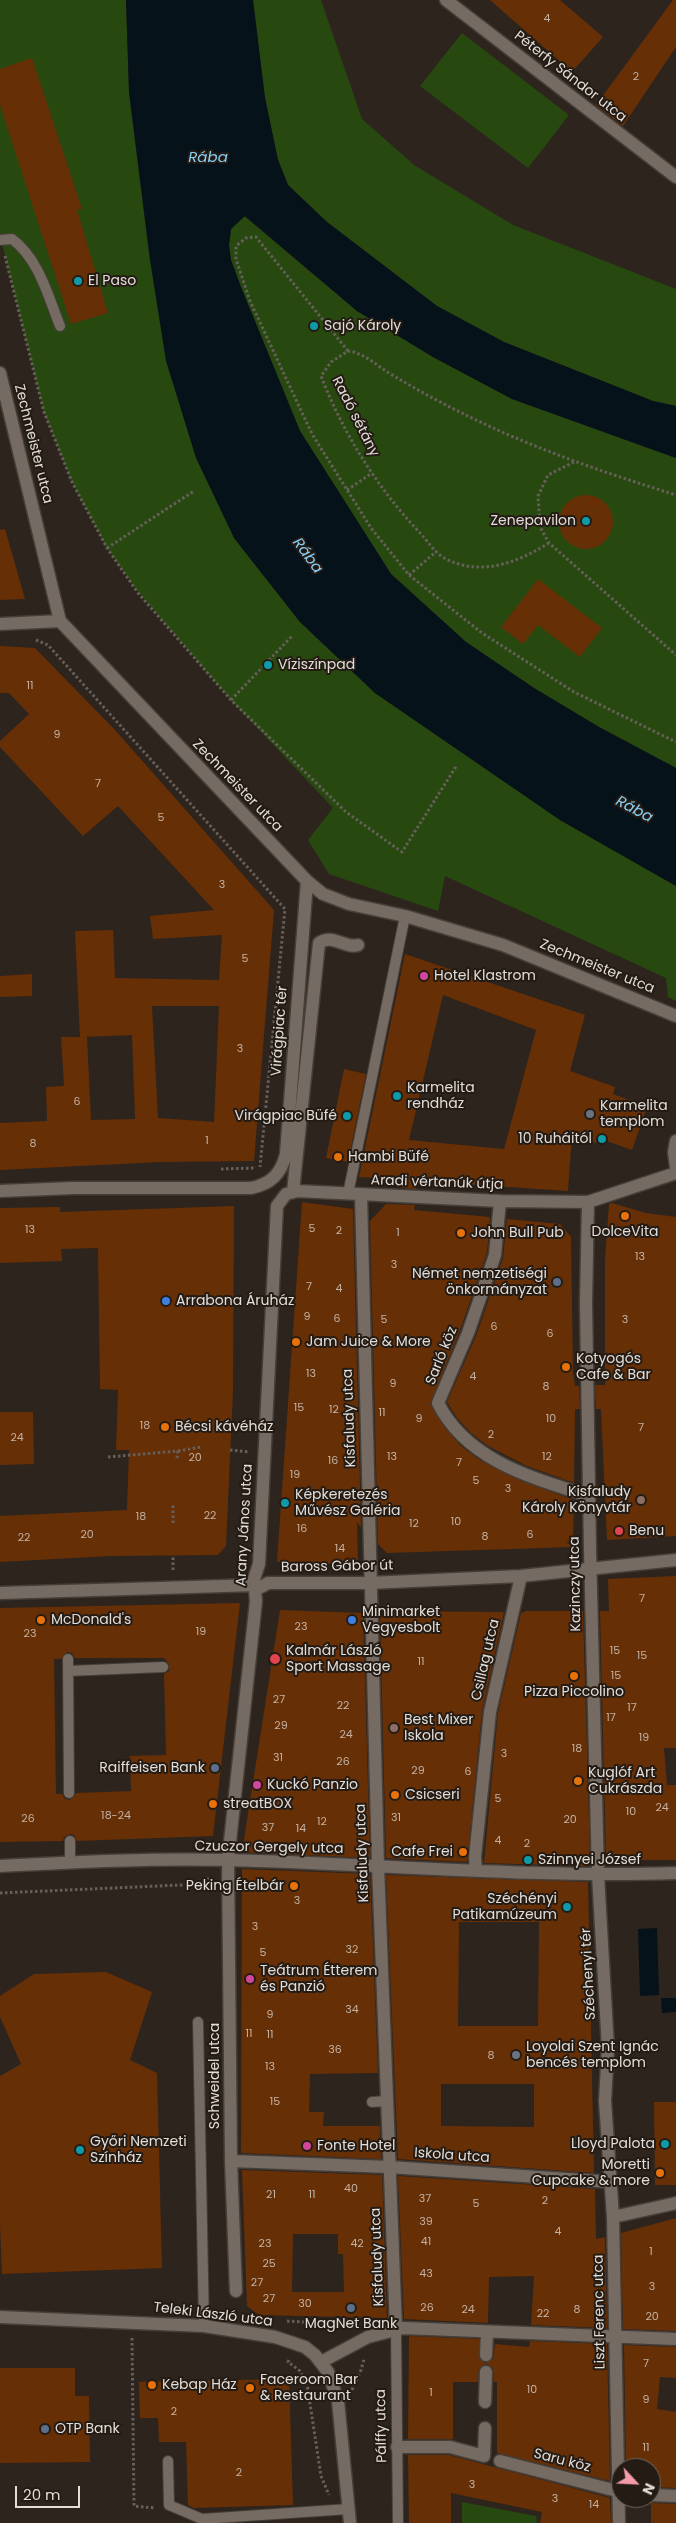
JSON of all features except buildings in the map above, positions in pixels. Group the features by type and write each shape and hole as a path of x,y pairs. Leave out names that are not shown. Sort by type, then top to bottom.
{"street":[{"name":"Péterfy Sándor utca","path":"446,0 676,177"},
{"name":"Zechmeister utca","path":"0,372 60,621 306,881 323,894 342,901 405,916 503,945 676,1016"},
{"path":"0,624 60,621"},
{"name":"Virágpiac tér","path":"0,1191 73,1188 251,1188 272,1180 283,1165 286,1154 306,881"},
{"name":"Arany János utca","path":"228,1860 256,1585 254,1579 259,1564 276,1211 289,1193 319,943 330,939 354,946 358,945"},
{"path":"676,1141 674,1152 676,1168"},
{"name":"Aradi vértanúk útja","path":"289,1193 500,1201 588,1202 676,1172"},
{"name":"Kisfaludy utca","path":"355,1195 396,2329"},
{"name":"Sarló köz","path":"500,1201 495,1255 468,1333 438,1403 444,1414 474,1447 518,1473 589,1496"},
{"name":"Kazinczy utca","path":"588,1202 586,1303 598,1875"},
{"name":"Baross Gábor út","path":"0,1593 256,1585 261,1587 268,1583 370,1583 521,1576 676,1560"},
{"name":"Csillag utca","path":"476,1871 490,1712 521,1576"},
{"name":"Czuczor Gergely utca","path":"0,1866 70,1862 228,1860 598,1875 676,1873"},
{"name":"Schweidel utca","path":"228,1860 230,2161 236,2291"},
{"name":"Széchenyi tér","path":"598,1875 608,2048 605,2101"},
{"name":"Liszt Ferenc utca","path":"605,2101 612,2182 618,2458"},
{"name":"Iskola utca","path":"230,2161 389,2167 612,2182"},
{"path":"613,2217 676,2202"},
{"name":"Teleki László utca","path":"0,2317 204,2326 286,2339 305,2347 321,2362"},
{"path":"350,2523 344,2510 338,2401 332,2380 321,2362 368,2337 396,2329 412,2328 615,2338 676,2339"},
{"path":"486,2355 487,2332"},
{"path":"485,2402 486,2372"},
{"path":"397,2447 450,2447 484,2456 485,2428"},
{"name":"Saru köz","path":"500,2461 611,2489"},
{"path":"661,2496 676,2496"},
{"name":"Liszt Ferenc utca","path":"619,2508 619,2523"}],"lane":[{"path":"1,240 12,239 23,247 34,264 60,326"},
{"path":"355,1195 405,916"},
{"path":"68,1658 69,1794"},
{"path":"68,1671 164,1667"},
{"path":"70,1841 70,1862"},
{"name":"Schweidel utca","path":"198,2022 204,2326"},
{"path":"372,2102 387,2101"},
{"name":"Pálffy utca","path":"396,2329 398,2523"},
{"path":"168,2461 169,2505 202,2521 344,2510"}],"path":[{"path":"676,495 574,462 530,445 470,417 392,376 358,352 348,351 256,237 246,238 236,246 236,259 250,301 312,434 371,528 409,575 482,633 574,692 676,742"},
{"path":"1,240 44,412 72,482 107,548 138,592 231,700 346,812 402,852 457,765"},
{"name":"Radó sétány","path":"348,351 331,362 321,376 332,403 372,473 398,509 444,559 470,566 491,567 522,560 549,543"},
{"path":"574,462 548,475 538,496 540,527 549,543 676,655"},
{"path":"347,490 372,473"},
{"path":"107,548 194,492"},
{"path":"409,575 437,551"},
{"path":"231,700 293,634"},
{"path":"33,640 48,645 285,908 260,1167"},
{"path":"108,1457 178,1451 201,1447"},
{"path":"177,1458 178,1451"},
{"path":"173,1523 174,1504"},
{"path":"0,1893 202,1884 228,1860"},
{"path":"132,2322 134,2506 183,2511"},
{"path":"358,2377 363,2364 362,2353"},
{"path":"288,2362 300,2371 307,2384 321,2476 326,2490 344,2510"}],"green space":[{"path":"0,0 126,0 129,92 150,260 234,538 300,622 375,693 560,820 676,886 676,1001 668,997 666,978 445,876 438,911 329,874 308,840 333,808 231,700 139,593 107,548 72,482 44,412 0,235"},
{"path":"253,0 321,0 362,119 414,165 513,225 676,289 676,406 653,401 504,342 437,306 327,222 288,185 278,160 265,98"},
{"path":"462,33 569,115 528,168 420,86"},
{"path":"244,216 357,311 433,357 512,399 676,458 676,768 599,727 534,688 466,642 391,574 300,431 231,260 229,245 231,229"},
{"path":"462,2502 536,2516 537,2523 462,2523"}],"water":[{"name":"Rába","path":"126,0 253,0 265,98 278,160 288,185 327,222 437,306 504,342 653,401 676,406 676,458 512,399 433,357 357,311 245,216 231,229 229,245 231,260 300,431 391,574 466,642 534,688 599,727 676,768 676,886 560,820 375,693 300,622 234,538 196,458 166,361 150,260 129,92"},
{"path":"657,1928 659,1995 640,1996 638,1929"},
{"path":"661,1998 676,1998 676,2012 662,2013"}],"place":[{"name":"El Paso","path":"78,281"},
{"name":"Sajó Károly","path":"314,326"},
{"name":"Zenepavilon","path":"586,521"},
{"name":"Víziszínpad","path":"268,665"},
{"name":"Hotel Klastrom","path":"424,976"},
{"name":"Karmelita rendház","path":"397,1096"},
{"name":"Karmelita templom","path":"590,1114"},
{"name":"Virágpiac Büfé","path":"347,1116"},
{"name":"10 Ruháitól","path":"602,1139"},
{"name":"Hambi Büfé","path":"338,1157"},
{"name":"DolceVita","path":"625,1216"},
{"name":"John Bull Pub","path":"461,1233"},
{"name":"Német nemzetiségi önkormányzat","path":"557,1282"},
{"name":"Arrabona Áruház","path":"166,1301"},
{"name":"Jam Juice & More","path":"296,1342"},
{"name":"Kotyogós Cafe & Bar","path":"566,1367"},
{"name":"Bécsi kávéház","path":"165,1427"},
{"name":"Kisfaludy Károly Könyvtár","path":"641,1500"},
{"name":"Képkeretezés Művész Galéria","path":"285,1503"},
{"name":"Benu","path":"619,1531"},
{"name":"McDonald's","path":"41,1620"},
{"name":"Minimarket Vegyesbolt","path":"352,1620"},
{"name":"Kalmár László Sport Massage","path":"275,1659"},
{"name":"Pizza Piccolino","path":"574,1676"},
{"name":"Best Mixer Iskola","path":"394,1728"},
{"name":"Raiffeisen Bank","path":"215,1768"},
{"name":"Kuglóf Art Cukrászda","path":"578,1781"},
{"name":"Kuckó Panzio","path":"257,1785"},
{"name":"Csicseri","path":"395,1795"},
{"name":"streatBOX","path":"213,1804"},
{"name":"Cafe Frei","path":"463,1852"},
{"name":"Szinnyei József","path":"528,1860"},
{"name":"Peking Ételbár","path":"294,1886"},
{"name":"Széchényi Patikamúzeum","path":"567,1907"},
{"name":"Teátrum Étterem és Panzió","path":"250,1979"},
{"name":"Loyolai Szent Ignác bencés templom","path":"516,2055"},
{"name":"Lloyd Palota","path":"665,2144"},
{"name":"Fonte Hotel","path":"307,2146"},
{"name":"Győri Nemzeti Színház","path":"80,2150"},
{"name":"Moretti Cupcake & more","path":"660,2173"},
{"name":"MagNet Bank","path":"351,2308"},
{"name":"Kebap Ház","path":"152,2385"},
{"name":"Faceroom Bar & Restaurant","path":"250,2388"},
{"name":"OTP Bank","path":"45,2429"}]}
